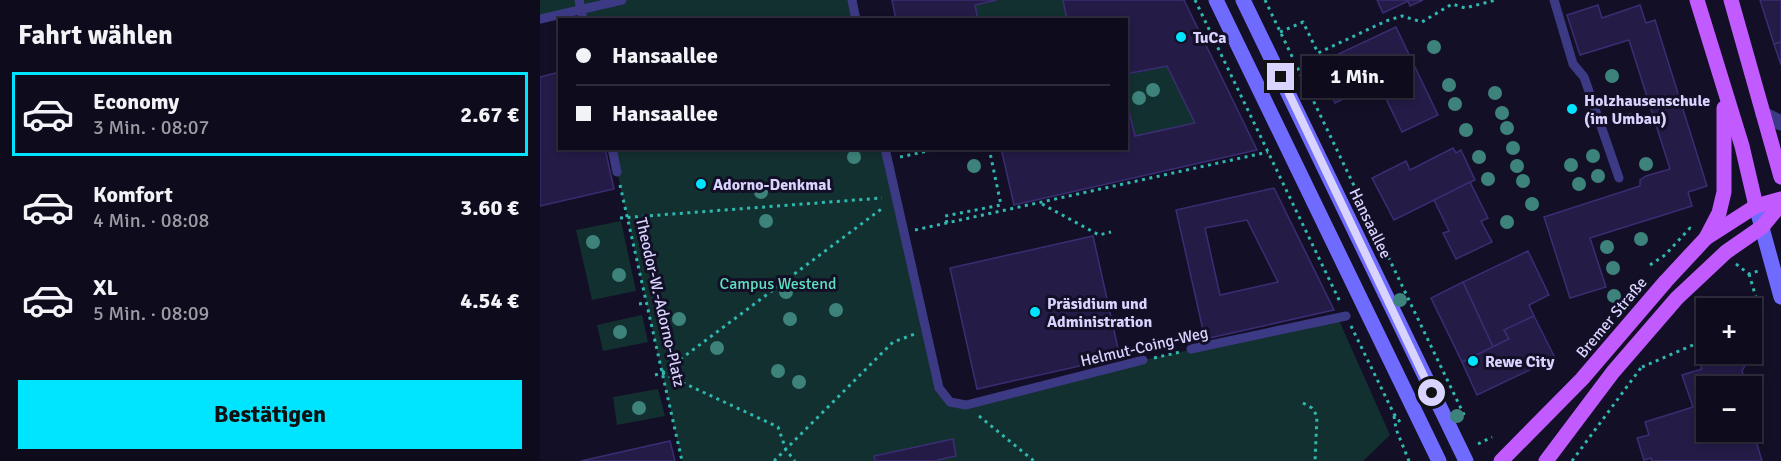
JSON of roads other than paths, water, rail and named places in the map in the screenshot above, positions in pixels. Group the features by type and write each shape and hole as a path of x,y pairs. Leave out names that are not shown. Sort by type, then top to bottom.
{"main road":[{"path":"1216,0 1439,461"},
{"name":"Hansaallee","path":"1243,0 1466,461"},
{"path":"1697,0 1742,146 1781,297"},
{"path":"1731,0 1781,177"},
{"path":"1706,238 1719,213 1724,192 1724,90"},
{"name":"Bremer Straße","path":"1501,461 1582,379 1706,238 1756,206 1781,199"},
{"path":"1546,461 1613,372 1677,298 1726,252 1762,227 1781,204"}],"street":[{"path":"1763,114 1781,123"}],"lane":[{"path":"540,19 580,5 622,0"},
{"path":"852,0 856,18"},
{"path":"1554,0 1573,64 1584,77 1619,178"},
{"path":"612,150 617,172"},
{"name":"Helmut-Coing-Weg","path":"886,150 939,388 950,402 966,405 1143,360"},
{"name":"Helmut-Coing-Weg","path":"1191,349 1346,316"}],"place":[{"name":"TuCa","path":"1181,37"},
{"name":"Holzhausenschule (im Umbau)","path":"1572,109"},
{"name":"Adorno-Denkmal","path":"701,184"},
{"name":"Präsidium und Administration","path":"1035,312"},
{"name":"Rewe City","path":"1473,361"}],"park label":[{"name":"Campus Westend","path":"778,283"}]}
